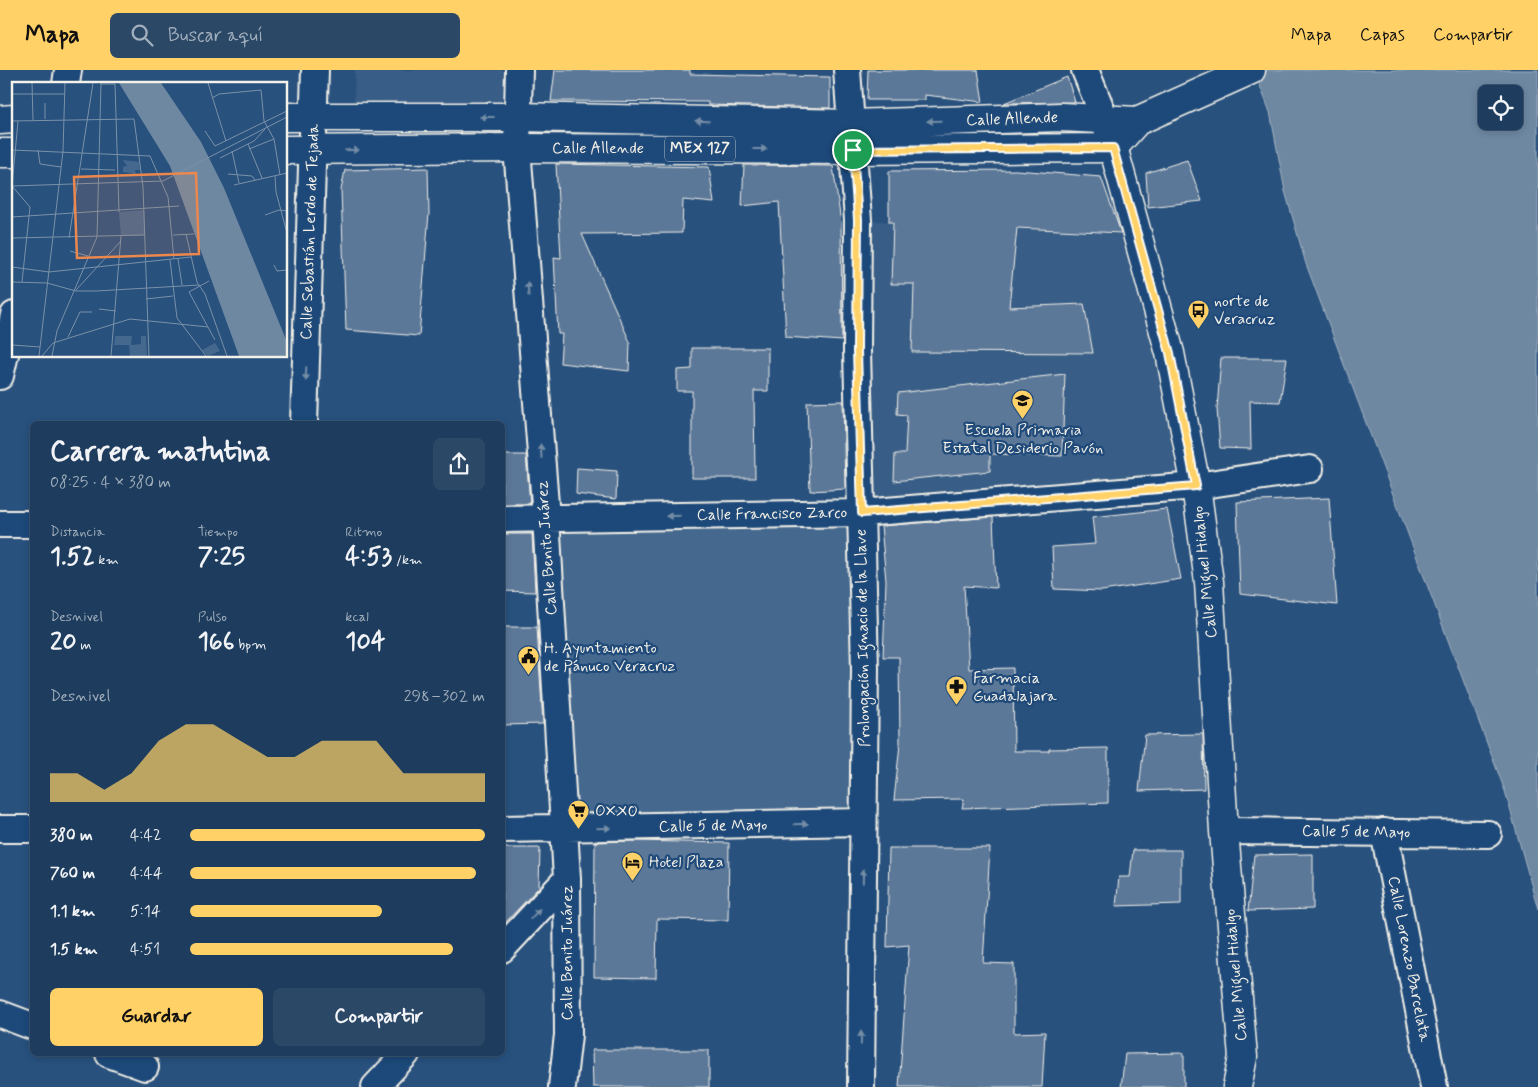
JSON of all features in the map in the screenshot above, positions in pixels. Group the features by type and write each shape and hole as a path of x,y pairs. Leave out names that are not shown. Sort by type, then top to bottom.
{"main road":[{"name":"Calle Allende","path":"288,117 517,118 852,137 1113,148 1137,121 1251,70"},
{"name":"Calle Allende","path":"299,150 517,148 852,137 1061,117 1137,121"},
{"name":"Calle Miguel Hidalgo","path":"1105,119 1170,353 1196,486 1209,582 1224,831 1243,1057 1237,1087"}],"street":[{"name":"Calle Sebastián Lerdo de Tejada","path":"304,421 299,150 313,117 315,70"},
{"name":"Calle Benito Juárez","path":"519,70 517,148 546,517 567,879 568,1035 562,1087"},
{"name":"Prolongación Ignacio de la Llave","path":"847,70 858,220 857,351 865,678 861,1087"},
{"name":"Calle Miguel Hidalgo","path":"1085,70 1105,119"},
{"path":"0,376 12,324"},
{"name":"Calle Francisco Zarco","path":"505,519 862,513 1196,486 1310,469"},
{"path":"0,524 30,524"},
{"name":"Calle 5 de Mayo","path":"505,829 864,822"},
{"path":"0,829 30,829"},
{"name":"Calle 5 de Mayo","path":"1224,831 1488,834"},
{"name":"Calle Lorenzo Barcelata","path":"1384,832 1434,1087"},
{"path":"505,946 567,879"},
{"path":"0,1014 30,1025"},
{"path":"114,1056 144,1069"},
{"path":"375,1087 404,1056"}],"shaded area":[{"path":"355,70 503,70 502,106 354,101"},
{"path":"1254,70 1538,70 1538,909 1505,791 1306,264 1285,191 1270,112"},
{"path":"858,220 1140,235 1200,487 861,513"},
{"path":"861,513 863,822 564,829 546,517"}],"building":[{"path":"555,70 690,70 690,74 830,77 830,108 708,105 708,102 551,101"},
{"path":"868,70 978,70 983,102 925,95 925,100 867,100"},
{"path":"1067,77 1075,102 1004,103"},
{"path":"1187,160 1202,201 1148,207 1146,173"},
{"path":"556,164 709,167 714,203 683,200 682,233 582,234 630,342 629,371 560,363 562,334 558,334 554,257 561,258"},
{"path":"744,165 833,166 841,223 842,341 786,337 779,202 742,206"},
{"path":"428,168 429,213 419,336 346,330 341,190 345,170"},
{"path":"1016,170 1101,177 1121,233 1017,228 1009,307 1084,304 1093,353 912,352 914,284 891,284 893,222 889,222 889,171"},
{"path":"692,348 768,348 768,391 754,391 755,478 692,478 692,391 677,391 677,370 692,369"},
{"path":"1221,358 1287,358 1280,402 1250,401 1251,449 1220,448 1217,409"},
{"path":"1065,374 1062,456 990,454 990,471 894,481 895,454 905,454 907,415 897,414 898,393"},
{"path":"843,401 845,489 810,491 807,402"},
{"path":"505,455 526,455 530,504 505,504"},
{"path":"577,468 617,471 616,499 576,494"},
{"path":"1329,498 1337,605 1240,594 1237,502"},
{"path":"1167,509 1181,579 1102,591 1054,589 1052,547 1095,544 1092,517"},
{"path":"993,517 996,588 964,586 969,669 1013,668 1014,751 1108,748 1108,803 962,808 964,799 894,800 900,744 899,657 883,657 886,581 881,526"},
{"path":"505,534 532,534 535,592 505,591"},
{"name":"H. Ayuntamiento de Pánuco Veracruz","path":"505,627 537,627 543,724 505,725"},
{"path":"1203,734 1204,789 1139,791 1145,735"},
{"name":"Hotel Plaza","path":"595,842 729,843 728,920 657,919 656,978 594,977"},
{"path":"505,848 540,848 539,887 505,923"},
{"path":"889,848 990,848 983,963 1014,964 1014,1033 1045,1032 1042,1087 899,1087 909,945 887,947"},
{"path":"1133,850 1181,850 1181,904 1116,906 1119,877 1130,877"},
{"path":"1313,854 1313,909 1248,911 1254,855"},
{"path":"592,1050 709,1050 709,1087 593,1087"},
{"path":"1184,1053 1184,1087 1121,1087 1125,1054"}],"place":[{"name":"norte de Veracruz","path":"1198,329"},
{"name":"Escuela Primaria Estatal Desiderio Pavón","path":"1023,420"},
{"name":"H. Ayuntamiento de Pánuco Veracruz","path":"528,676"},
{"name":"Farmacia Guadalajara","path":"957,706"},
{"name":"OXXO","path":"579,830"},
{"name":"Hotel Plaza","path":"633,881"}],"route":[{"path":"1113,148 1170,353 1196,486 862,513 857,351 858,220 853,150 1065,150 1113,148"}]}
